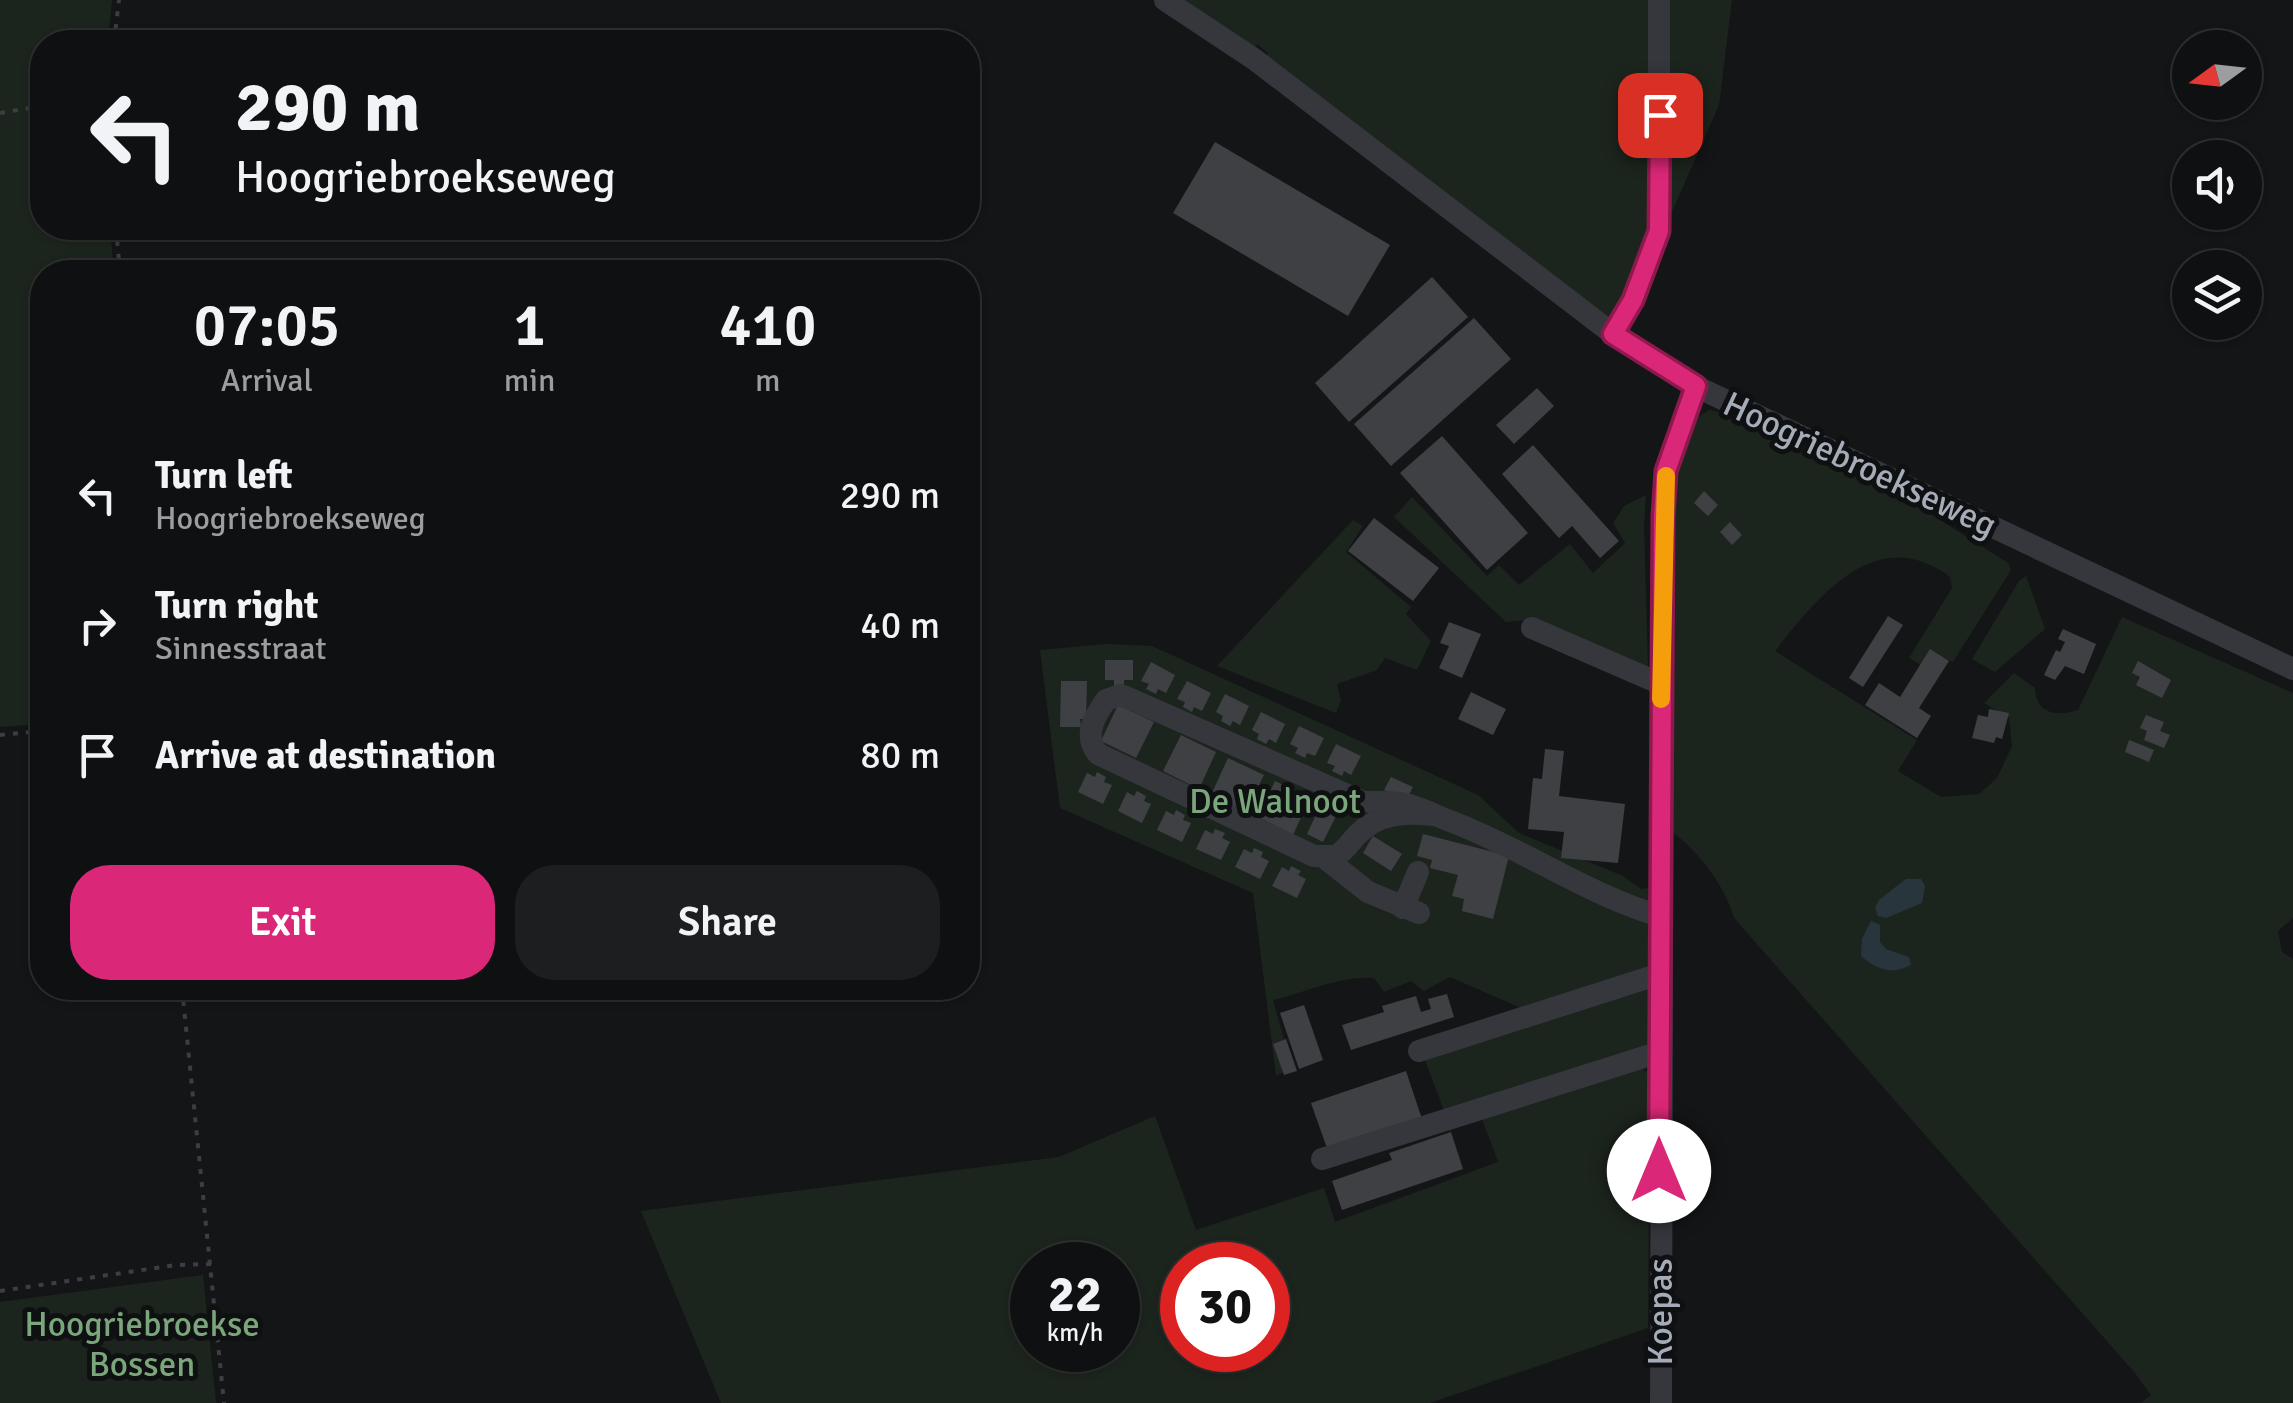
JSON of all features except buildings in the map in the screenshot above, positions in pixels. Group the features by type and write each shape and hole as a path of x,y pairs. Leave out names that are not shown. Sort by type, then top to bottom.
{"street":[{"name":"Hoogriebroekseweg","path":"1165,0 1254,59 1613,334 1696,386 2293,669"},
{"path":"1613,334 1633,300 1659,231 1658,0"},
{"name":"Koepas","path":"1661,1403 1660,916 1666,471 1696,386"},
{"path":"1532,628 1662,684"},
{"path":"1418,872 1411,911 1368,892 1325,858 1098,754 1089,738 1101,706 1113,696 1126,697 1361,801 1401,802 1501,841 1624,905 1660,916"},
{"path":"1325,858 1345,850 1370,824 1384,817 1434,815"},
{"path":"1419,1051 1660,974"},
{"path":"1322,1159 1660,1052"}],"path":[{"path":"115,30 119,0"},
{"path":"0,113 30,108"},
{"path":"0,735 30,732"},
{"path":"183,1000 224,1403"},
{"path":"0,1291 176,1265 210,1264"}],"green space":[{"path":"0,0 112,0 109,30 30,30 30,240 111,240 113,260 30,260 30,725 0,727"},
{"path":"1185,0 1732,0 1719,105 1664,230 1650,178 1647,239 1611,319 1264,58 1268,53 1258,45 1251,48"},
{"path":"1710,410 1733,416 1893,490 2008,563 2011,570 1953,662 1941,657 1930,670 1909,658 1952,588 1950,577 1923,562 1898,558 1874,562 1851,573 1810,608 1775,651 1917,740 1898,771 1941,797 1979,794 1997,778 2012,746 2009,718 1984,703 2014,673 2035,688 2039,703 2049,711 2078,710 2122,617 2293,693 2293,918 2278,931 2282,952 2293,959 2293,1403 2141,1403 2151,1395 2135,1373 1734,918 1710,871 1673,833 1671,491 1689,422"},
{"path":"1646,495 1648,669 1530,620 1506,622 1394,517 1412,497 1487,576 1499,565 1519,585 1570,544 1593,573 1625,543 1613,523 1624,506"},
{"path":"1353,520 1363,526 1346,552 1411,607 1406,614 1431,641 1417,670 1385,658 1377,670 1337,684 1341,700 1336,713 1217,666"},
{"path":"2026,576 2045,629 1995,672 1972,659 2019,581"},
{"name":"De Walnoot","path":"1106,644 1152,646 1478,795 1519,833 1623,876 1641,889 1649,888 1650,970 1521,1008 1450,977 1424,991 1411,981 1384,992 1374,978 1324,985 1273,1000 1292,1068 1276,1076 1253,893 1060,808 1040,650"},
{"path":"1650,989 1650,1046 1446,1116 1425,1060"},
{"path":"1631,1064 1650,1073 1648,1328 1430,1403 721,1403 641,1211 1059,1157 1155,1116 1196,1230 1324,1188 1335,1222 1498,1162 1481,1116"},
{"name":"Hoogriebroekse Bossen","path":"203,1275 216,1403 0,1403 0,1302"}],"shaded area":[{"path":"1906,879 1921,879 1925,886 1922,903 1886,918 1878,916 1875,908 1879,900"},
{"path":"1871,921 1880,925 1880,942 1886,949 1909,957 1911,965 1885,970 1861,956 1862,939"}],"slow traffic":[{"path":"1661,699 1666,476"}],"route":[{"path":"1659,1171 1663,516 1666,471 1696,386 1613,334 1647,269 1659,231 1660,115"}]}
